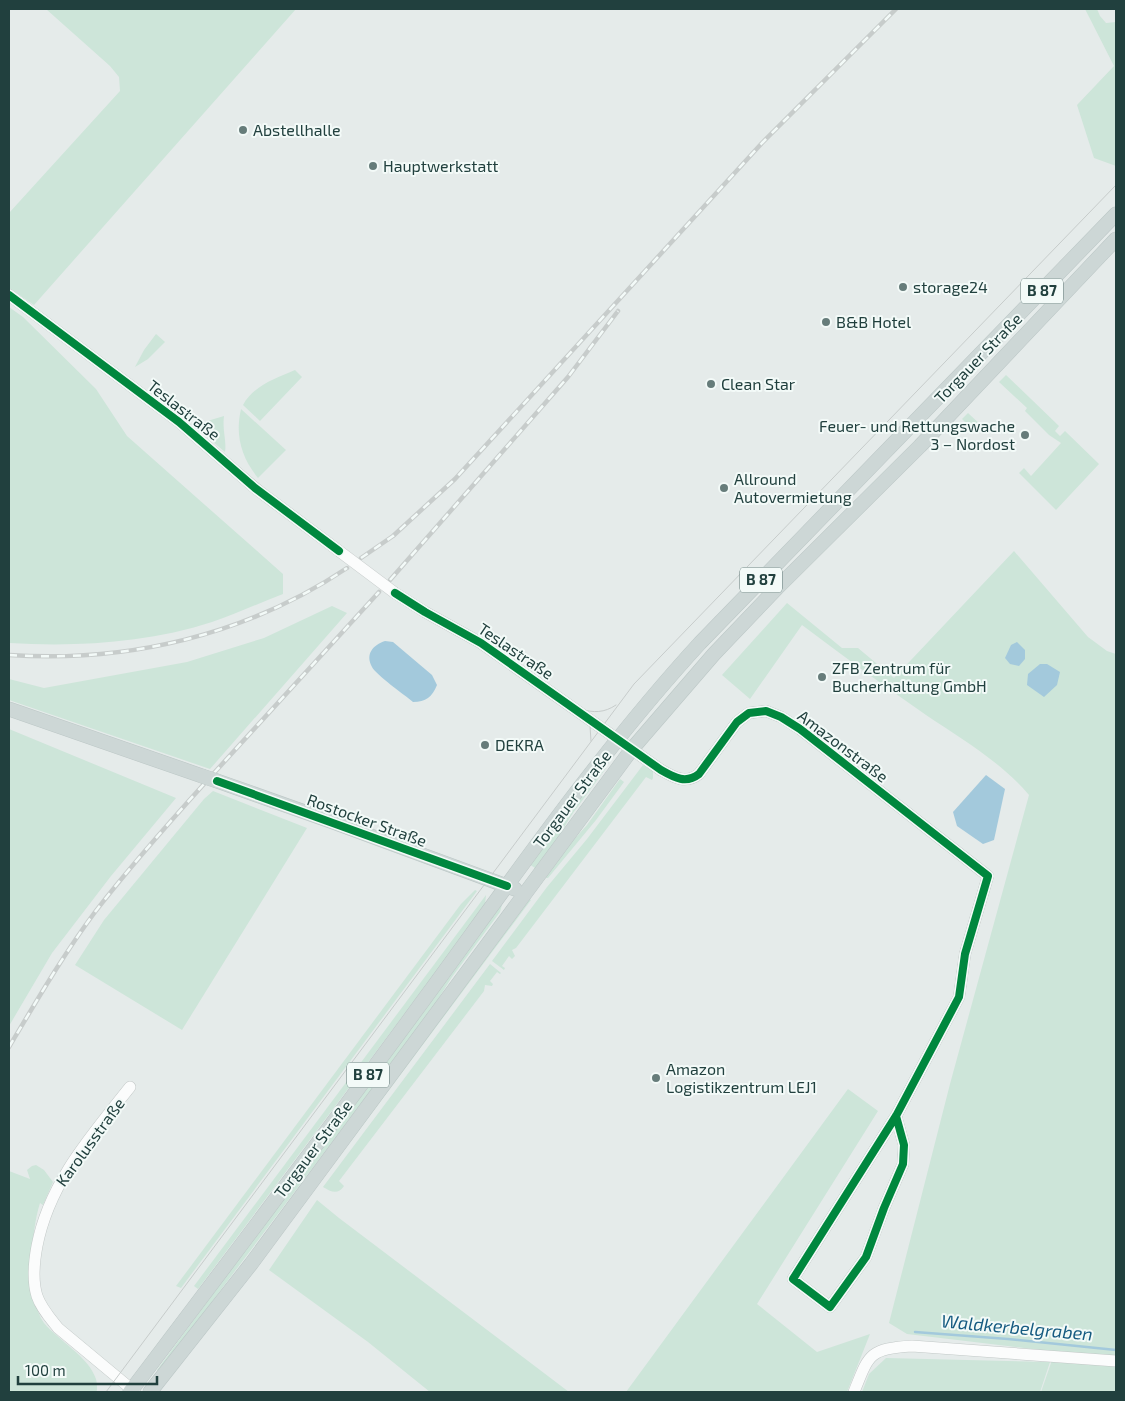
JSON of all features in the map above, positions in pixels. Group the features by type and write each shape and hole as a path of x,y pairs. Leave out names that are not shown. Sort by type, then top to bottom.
{"main road":[{"name":"Torgauer Straße","path":"132,1392 617,739 700,643 1116,214"},
{"name":"Torgauer Straße","path":"150,1392 251,1264 632,749 714,654 920,446 1116,239"},
{"name":"Rostocker Straße","path":"9,709 202,776 525,893"}],"street":[{"name":"Teslastraße","path":"9,295 185,427 255,488 395,593 481,643 617,739"},
{"name":"Amazonstraße","path":"617,739 661,770 676,778 693,779 700,774 737,722 749,713 766,710 800,728 988,876 966,954 959,997 896,1116"},
{"name":"Karolusstraße","path":"130,1087 60,1180 39,1234 34,1278 38,1297 58,1328 132,1392"},
{"path":"896,1116 904,1146 903,1164 866,1257 830,1307 793,1279 896,1116"},
{"path":"854,1392 868,1359 881,1349 912,1346 1116,1361"}],"green space":[{"path":"46,9 296,9 34,305 9,288 9,213 120,91 119,77 110,66"},
{"path":"1085,9 1097,9 1106,23 1116,22 1116,166 1094,158 1077,105 1114,66"},
{"path":"9,307 23,317 96,389 127,436 283,574 283,594 230,616 162,635 86,644 9,643"},
{"path":"156,334 165,342 148,359 135,367 144,350"},
{"path":"295,370 302,377 260,421 243,405 247,398 259,388"},
{"path":"1006,375 1059,426 1055,431 1060,436 1065,431 1099,464 1056,510 1019,473 1024,468 1031,476 1061,443 1049,435 1025,411 1027,408 999,382"},
{"path":"241,409 286,450 258,478 247,462 239,437"},
{"path":"968,413 983,427 976,433 962,419"},
{"path":"224,416 224,426 225,452 194,426"},
{"path":"1014,551 1088,637 1107,651 1116,654 1116,1359 907,1334 889,1323 950,1084 1029,795 994,762 802,625 750,699 722,675 787,603 842,648 858,648 894,678"},
{"path":"332,606 347,613 210,769 9,700 9,679 44,688 187,662 264,638"},
{"path":"9,729 176,798 111,876 52,953 9,1026"},
{"path":"643,765 653,771 652,780 646,777 516,948 512,950 515,956 512,959 509,956 502,966 505,968 504,970 492,961 547,887 587,839"},
{"path":"602,766 606,768 573,813 545,858 535,868 529,864"},
{"path":"620,779 624,782 596,820 548,878 545,878 543,876 552,864 587,825"},
{"path":"213,791 307,828 182,1030 75,965 104,920 204,799"},
{"path":"475,890 477,891 181,1288 176,1286 461,904"},
{"path":"486,895 485,905 480,913 198,1289 194,1286"},
{"path":"529,899 531,900 321,1181 321,1175"},
{"path":"503,901 500,912 452,977 430,1012 159,1372 157,1370 221,1283 238,1255"},
{"path":"490,964 501,973 497,972 490,981 493,984 492,986 485,985 484,991 339,1181 344,1186 342,1189 334,1192 323,1187"},
{"path":"848,1089 878,1111 757,1304 817,1352 870,1334 847,1392 626,1392"},
{"path":"36,1165 44,1170 53,1182 43,1205 40,1203 34,1230 32,1282 38,1312 44,1323 87,1363 97,1382 96,1392 9,1392 9,1171 30,1179 27,1170"},
{"path":"317,1200 569,1392 430,1392 368,1342 269,1270"},
{"path":"886,1358 1050,1362 1040,1392 862,1392 869,1374"},
{"path":"1052,1360 1116,1363 1116,1392 1041,1392"}],"water":[{"path":"385,641 393,642 432,675 437,685 428,698 413,702 375,671 369,658 371,651"},
{"path":"1017,642 1025,650 1025,659 1019,666 1010,664 1005,658 1011,645"},
{"path":"1040,664 1047,664 1060,672 1057,685 1044,697 1027,685 1028,674"},
{"path":"986,775 1005,789 994,840 983,844 957,826 953,812"}],"waterway":[{"name":"Waldkerbelgraben","path":"915,1332 1116,1350"}],"tram line":[{"path":"106,1392 634,684 1116,185"},
{"path":"9,292 186,423 294,513 406,596 483,641 580,709 590,726 591,741"},
{"path":"219,460 251,489 292,520"},
{"path":"395,597 420,615 448,629"},
{"path":"580,709 599,711 607,710 616,705"}],"railway":[{"path":"361,558 393,536 455,479 762,143 896,9"},
{"path":"390,580 568,377 618,311"},
{"path":"9,655 54,656 98,654 142,649 185,640 269,611 309,591 347,568"},
{"path":"214,773 379,592"},
{"path":"9,1047 83,928 121,879 204,784"}],"cycle path":[{"path":"9,295 179,422 255,488 339,551"},
{"path":"395,593 481,643 661,770 680,779 690,779 699,774 737,722 749,713 766,711 781,717 800,729 988,876 965,954 959,997 896,1116 793,1279 830,1307 866,1257 903,1164 904,1145 896,1116"},
{"path":"217,781 507,886"}],"place":[{"name":"Abstellhalle","path":"243,130"},
{"name":"Hauptwerkstatt","path":"373,166"},
{"name":"storage24","path":"903,287"},
{"name":"B&B Hotel","path":"826,322"},
{"name":"Clean Star","path":"711,384"},
{"name":"Feuer- und Rettungswache 3 – Nordost","path":"1025,435"},
{"name":"Allround Autovermietung","path":"724,488"},
{"name":"ZFB Zentrum für Bucherhaltung GmbH","path":"822,677"},
{"name":"DEKRA","path":"485,745"},
{"name":"Amazon Logistikzentrum LEJ1","path":"656,1078"}]}
